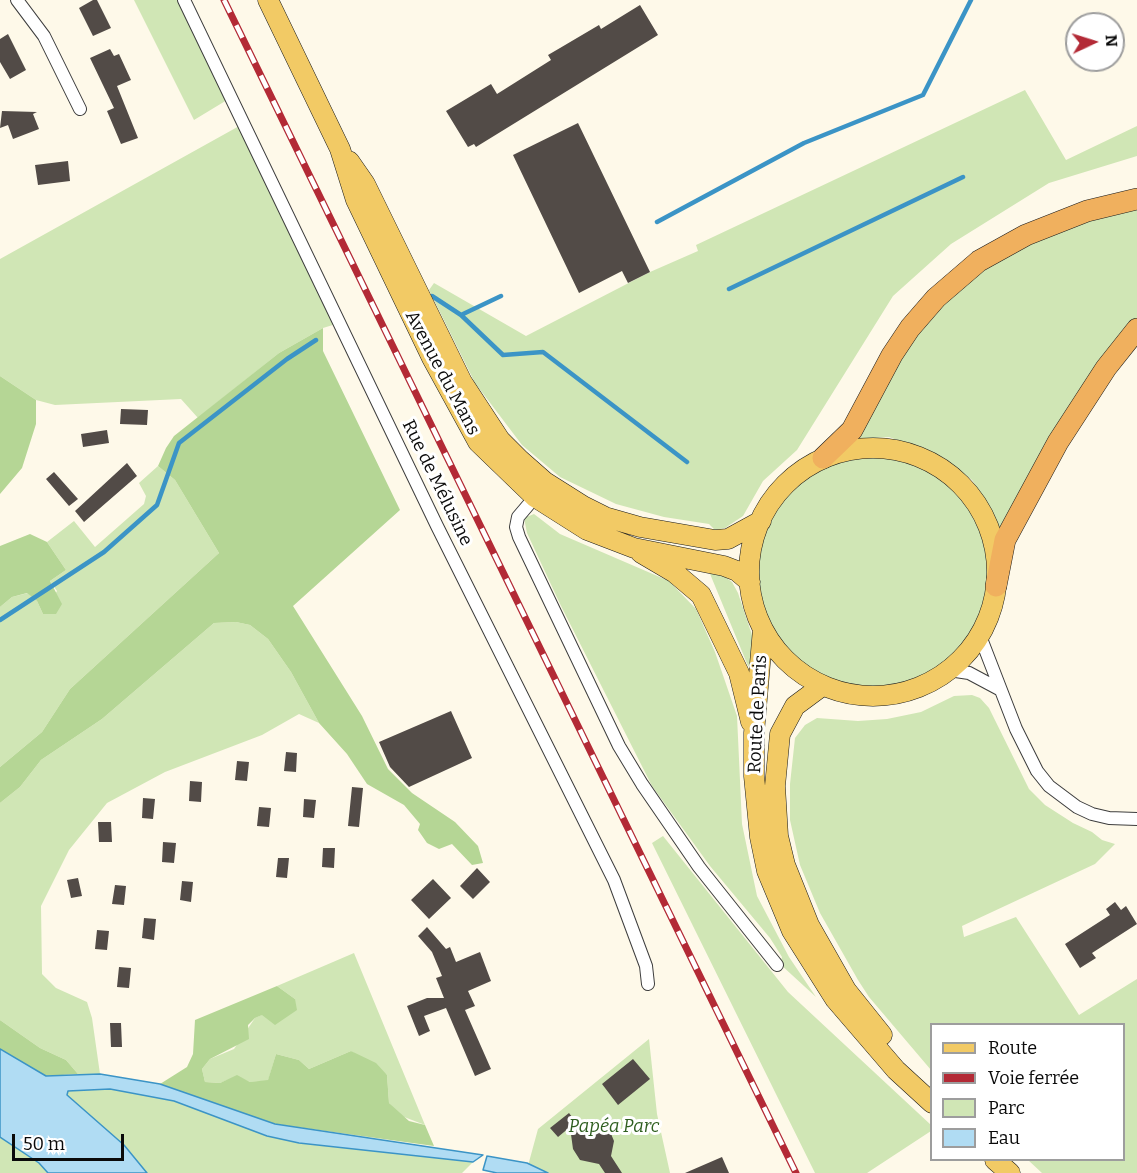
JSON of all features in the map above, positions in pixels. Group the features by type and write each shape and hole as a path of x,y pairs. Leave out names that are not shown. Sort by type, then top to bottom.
{"highway":[{"path":"824,458 852,430 892,355 910,328 936,298 979,261 1026,235 1087,211 1137,199"},
{"path":"996,586 1005,540 1058,442 1106,368 1137,329"}],"main road":[{"name":"Avenue du Mans","path":"268,0 340,149 356,200 456,403 478,442 534,497 587,530 634,548 715,563 737,571 750,582"},
{"name":"Avenue du Mans","path":"340,149 365,184 462,382 500,440 520,460 545,482 583,506 605,517 640,527 715,540 728,539 761,521"},
{"path":"860,448 886,448 915,455 950,474 977,504 987,523 997,562 996,586 992,608 980,636 949,670 911,690 888,695 851,694 822,686 784,659 763,629 753,603 750,582 752,548 761,521 771,502 787,483 824,458 860,448"},
{"path":"634,548 675,573 701,596 739,673 754,733"},
{"name":"Route de Paris","path":"763,629 754,733 754,776 760,837 768,871 792,931 810,963 849,1018 896,1070 930,1101"},
{"name":"Route de Paris","path":"822,686 795,706 780,734 776,758 775,811 784,865 809,925 846,990 870,1023 930,1085"},
{"path":"996,1161 1010,1173"},
{"path":"1009,1161 1021,1173"}],"street":[{"path":"17,0 44,36 80,109"},
{"name":"Rue de Mélusine","path":"184,0 437,526 614,880 646,966 648,984"},
{"path":"534,497 518,517 516,527 519,537 619,747 699,867 777,964"},
{"path":"980,636 999,689 1037,771 1049,786 1077,807 1092,814 1109,818 1137,819"},
{"path":"949,670 969,673 999,689"}],"green space":[{"path":"134,0 178,0 227,100 194,120"},
{"path":"1025,90 1066,160 1137,126 1137,156 1049,183 951,244 893,296 797,450 763,481 743,516 725,528 715,530 709,524 664,517 616,504 560,477 522,445 475,383 429,290 434,283 526,336 650,272 698,251 696,245"},
{"path":"241,125 336,324 323,328 279,353 198,418 181,399 55,405 36,400 0,376 0,259"},
{"path":"1137,207 1137,325 1000,533 984,498 972,480 944,458 889,437 859,439 895,365 924,323 963,283 999,256 1060,228"},
{"path":"323,328 323,351 400,510 293,606 362,716 388,769 412,793 455,822 478,846 483,863 472,865 452,844 439,849 427,843 418,830 420,824 404,805 367,784 347,754 319,723 291,672 268,639 250,625 236,622 214,623 102,719 41,760 20,787 0,803 0,767 42,732 70,689 219,553 175,480 158,466 174,436 279,353"},
{"path":"0,376 36,400 36,424 22,468 0,494"},
{"path":"861,457 883,457 926,470 945,483 961,499 974,518 982,539 987,572 985,594 974,626 961,645 945,661 926,674 905,682 883,687 861,687 818,674 799,661 783,645 770,626 762,605 757,583 757,561 770,518 783,499 799,483 818,470 839,462"},
{"path":"158,466 175,480 219,553 70,689 42,732 0,767 0,607 12,597 28,593 37,601 43,614 57,591 50,581 66,570 47,542 74,521 95,547 144,504 146,496 139,483"},
{"path":"534,514 560,534 669,581 696,609 715,652 737,716 742,824 757,896 789,957 816,997 780,964 782,957 770,938 710,866 652,786 561,606 527,533 524,518"},
{"path":"30,534 47,542 66,570 50,581 62,604 56,614 43,614 37,601 27,593 12,597 0,607 0,546"},
{"path":"708,569 732,582 738,593 754,641 754,667 748,666"},
{"path":"236,622 250,625 268,639 291,672 319,723 299,714 262,735 165,772 107,803 69,850 41,906 42,974 56,988 87,1002 92,1018 100,1074 78,1074 66,1060 40,1048 0,1020 0,803 20,787 41,760 102,719 214,623"},
{"path":"972,695 980,698 989,708 1029,789 1045,805 1102,840 1115,844 1095,864 962,926 964,937 1016,917 1079,1015 1137,979 1137,1173 1042,1173 1029,1161 1125,1161 1125,1023 930,1023 930,1069 869,997 858,980 820,913 800,865 790,820 790,784 795,738 805,725 817,718 858,721 887,719 921,712 954,696"},
{"path":"663,836 788,992 930,1124 930,1132 867,1173 815,1173 652,843"},
{"path":"354,953 425,1125 399,1115 389,1103 387,1075 351,1051 309,1069 299,1060 276,1054 268,1081 250,1082 237,1076 220,1083 205,1082 202,1069 210,1059 234,1049 255,1018 295,999 277,986"},
{"path":"277,986 295,999 297,1010 275,1025 262,1015 255,1018 248,1025 249,1039 210,1059 202,1069 205,1082 220,1083 237,1075 250,1082 268,1080 276,1054 299,1060 309,1069 351,1051 376,1063 387,1075 389,1103 409,1121 425,1125 434,1146 275,1124 160,1084 187,1067 193,1054 195,1020"},
{"path":"0,1020 40,1048 66,1060 78,1074 46,1076 15,1060 0,1049"},
{"name":"Papéa Parc","path":"649,1039 657,1114 670,1173 526,1173 538,1129"},
{"path":"110,1089 174,1101 267,1136 299,1143 473,1162 462,1173 147,1173 124,1145 67,1095 68,1091"},
{"path":"0,1095 87,1173 0,1173"}],"water":[{"path":"0,1049 46,1076 100,1074 160,1084 275,1124 483,1155 473,1162 299,1143 267,1136 174,1101 110,1089 68,1091 67,1095 124,1145 147,1173 48,1173 39,1163 0,1137"},
{"path":"487,1156 527,1163 548,1173 497,1173 483,1170"}],"building":[{"path":"97,0 111,28 93,36 79,8"},
{"path":"640,5 658,35 476,147 474,144 468,147 446,111 491,84 497,94 551,60 548,55 599,25 601,29"},
{"path":"8,34 26,70 10,79 0,62 0,39"},
{"path":"110,49 114,56 119,54 131,80 117,86 138,138 121,144 107,111 114,108 90,58"},
{"path":"2,111 37,112 33,114 39,129 13,139 8,125 0,128"},
{"path":"578,123 650,272 628,283 622,271 579,293 513,155"},
{"path":"68,161 70,181 38,185 35,165"},
{"path":"121,409 148,410 147,425 120,424"},
{"path":"107,430 109,443 83,447 81,434"},
{"path":"127,463 137,476 84,522 75,511"},
{"path":"54,472 78,499 69,506 46,479"},
{"path":"451,711 472,758 409,787 390,767 379,742"},
{"path":"286,752 297,753 296,772 284,771"},
{"path":"237,761 249,762 247,781 235,780"},
{"path":"190,781 202,782 201,802 189,801"},
{"path":"352,787 363,788 359,827 348,826"},
{"path":"143,798 155,799 153,819 142,818"},
{"path":"304,799 316,800 314,818 303,817"},
{"path":"259,807 271,808 269,827 257,826"},
{"path":"98,822 111,822 112,842 99,842"},
{"path":"163,842 176,843 174,863 162,862"},
{"path":"323,848 335,848 334,868 322,867"},
{"path":"278,858 289,858 287,878 276,877"},
{"path":"477,868 490,882 473,899 460,886"},
{"path":"78,878 82,896 71,898 67,880"},
{"path":"433,879 451,898 429,919 411,900"},
{"path":"182,881 193,882 191,902 180,900"},
{"path":"115,885 126,886 124,905 112,904"},
{"path":"1115,902 1121,910 1126,906 1137,924 1092,953 1096,958 1080,968 1065,944 1110,915 1106,909"},
{"path":"144,918 156,919 154,940 142,938"},
{"path":"427,927 446,949 450,947 456,962 480,952 491,981 468,991 475,1006 465,1010 491,1069 475,1076 446,1008 424,1016 430,1031 419,1036 407,1006 427,998 444,998 436,978 442,976 432,952 418,936"},
{"path":"97,930 109,931 107,950 95,949"},
{"path":"119,967 131,968 129,988 117,987"},
{"path":"110,1023 121,1023 122,1047 111,1047"},
{"path":"633,1059 650,1079 618,1105 602,1084"},
{"path":"569,1113 579,1126 597,1122 609,1129 614,1141 611,1156 622,1173 605,1173 599,1164 580,1160 573,1149 570,1127 558,1137 550,1128"},
{"path":"722,1157 729,1173 685,1173"}],"waterway":[{"path":"657,222 804,143 923,95 971,0"},
{"path":"729,289 963,177"},
{"path":"432,296 461,315 501,296"},
{"path":"461,315 503,355 543,352 687,462"},
{"path":"0,620 104,552 157,505 179,443 287,359 316,340"}],"railway":[{"path":"224,0 796,1173"}]}
